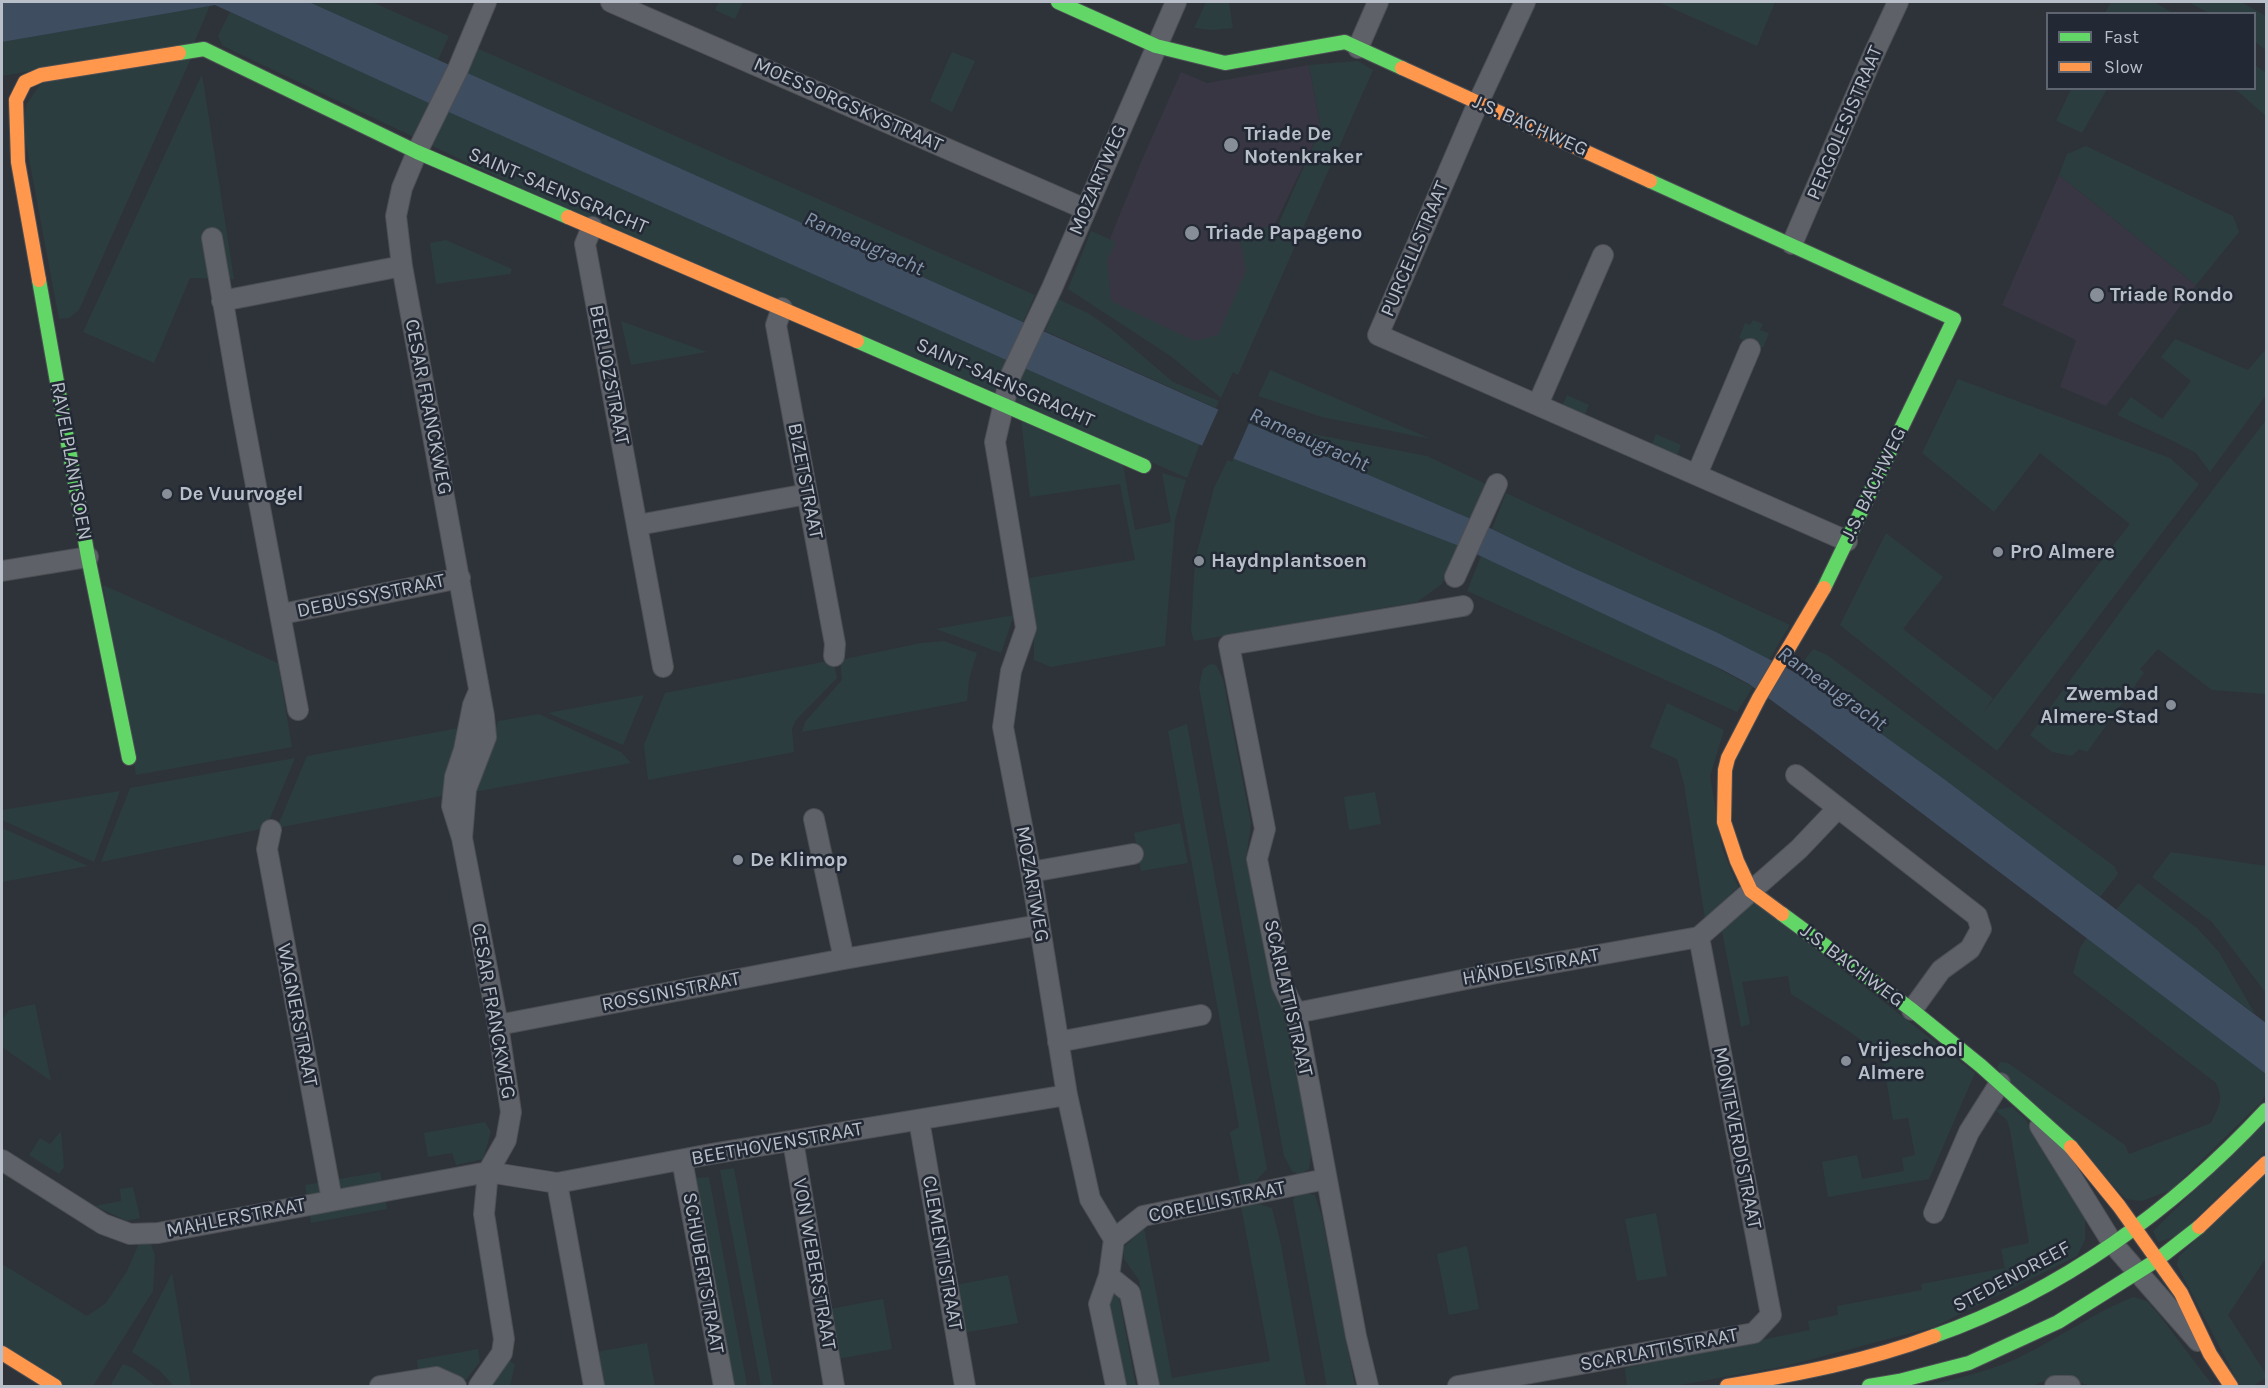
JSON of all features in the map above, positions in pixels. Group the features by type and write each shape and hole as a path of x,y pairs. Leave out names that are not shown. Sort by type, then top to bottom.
{"street":[{"name":"CESAR FRANCKWEG","path":"479,1386 502,1353 504,1339 484,1214 488,1172 506,1140 511,1112 498,1025 462,838 452,806 454,777 464,750 473,705 480,688 402,266 396,216 402,188 417,152 458,69 486,2"},
{"name":"MOESSORGSKYSTRAAT","path":"611,2 1085,209"},
{"name":"J.S. BACHWEG","path":"1058,2 1156,46 1225,63 1345,42 1954,319 1816,604 1759,698 1728,758 1724,780 1724,822 1737,861 1751,891 1912,1011 2066,1141 2119,1206 2181,1293 2210,1354 2231,1386"},
{"name":"MOZARTWEG","path":"1114,1239 1090,1199 1067,1095 1031,872 1003,727 1011,671 1026,628 995,442 1010,377 1052,288 1176,2"},
{"path":"1358,48 1378,2"},
{"path":"1478,103 1525,2"},
{"name":"PERGOLESISTRAAT","path":"1792,244 1898,2"},
{"name":"SAINT-SAENSGRACHT","path":"10,164 16,100 25,82 40,75 204,49 417,152 1003,403 1144,466"},
{"name":"PURCELLSTRAAT","path":"1478,103 1378,335 1847,541"},
{"name":"RAVELPLANTSOEN","path":"10,164 129,758"},
{"name":"BERLIOZSTRAAT","path":"592,227 585,244 663,667"},
{"path":"212,238 298,710"},
{"path":"1538,404 1603,255"},
{"path":"222,301 402,266"},
{"name":"BIZETSTRAAT","path":"782,308 776,325 835,644 834,656"},
{"path":"1697,474 1750,349"},
{"path":"1455,577 1497,484"},
{"path":"638,525 807,494"},
{"path":"2,571 88,557"},
{"name":"DEBUSSYSTRAAT","path":"282,614 460,578"},
{"name":"SCARLATTISTRAAT","path":"1368,1386 1356,1336 1296,1013 1282,985 1257,859 1265,829 1229,645 1463,606"},
{"path":"1796,775 1977,916 1981,929 1970,949 1941,970 1912,1011"},
{"path":"1699,937 1799,849 1838,807"},
{"path":"814,819 844,959"},
{"name":"WAGNERSTRAAT","path":"271,830 267,849 272,880 333,1200"},
{"path":"1031,872 1133,854"},
{"name":"ROSSINISTRAAT","path":"498,1025 844,959 1039,925"},
{"name":"HÄNDELSTRAAT","path":"1296,1013 1497,972 1699,937"},
{"name":"MONTEVERDISTRAAT","path":"1699,937 1771,1315 1754,1333"},
{"path":"1058,1042 1201,1015"},
{"path":"1934,1213 1969,1132 2000,1083"},
{"name":"BEETHOVENSTRAAT","path":"488,1172 557,1183 1067,1095"},
{"name":"STEDENDREEF","path":"1727,1386 1830,1368 1896,1350 1958,1328 2035,1290 2134,1230 2197,1182 2246,1134 2266,1110"},
{"name":"J.S. BACHWEG","path":"2031,1111 2113,1244 2210,1354"},
{"name":"CLEMENTISTRAAT","path":"920,1120 965,1386"},
{"name":"VON WEBERSTRAAT","path":"793,1141 834,1386"},
{"name":"MAHLERSTRAAT","path":"2,1160 103,1224 130,1234 158,1233 488,1172"},
{"name":"SCHUBERTSTRAAT","path":"682,1160 724,1386"},
{"path":"1869,1386 1899,1381 1969,1363 2058,1322 2157,1260 2190,1236 2266,1163"},
{"name":"CORELLISTRAAT","path":"1114,1239 1143,1216 1326,1179"},
{"path":"557,1183 594,1386"},
{"path":"1114,1239 1110,1276 1099,1304 1116,1386"},
{"path":"1110,1276 1130,1293 1148,1384"},
{"name":"SCARLATTISTRAAT","path":"1458,1386 1754,1333"},
{"path":"2,1353 55,1386"},
{"path":"380,1386 436,1377 456,1386"},
{"path":"2055,1386 2070,1386"}],"shaded area":[{"path":"309,2 372,2 449,36 438,60"},
{"path":"719,2 743,2 735,19 715,10"},
{"path":"1206,2 1229,2 1233,28 1212,30 1194,28"},
{"path":"1658,2 1775,2 1757,46"},
{"path":"2111,2 2154,2 2171,12 2106,12"},
{"path":"2188,2 2241,2 2266,16 2266,50 2256,43 2256,12 2207,12"},
{"path":"210,5 194,43 2,76 2,42"},
{"path":"230,12 1200,444 1187,478 974,383 552,203 223,46 218,36"},
{"path":"470,45 1035,295 1023,322 459,70"},
{"path":"952,52 975,61 952,112 930,101"},
{"path":"191,58 79,310 69,318 59,319 24,132 26,105 42,82"},
{"path":"1358,61 1373,70 1238,375 1233,372 1221,398 1172,357 1068,289 1091,231 1116,242 1107,260 1111,301 1195,341 1218,335 1246,271 1239,233 1278,225 1321,128 1309,65"},
{"path":"1309,65 1321,128 1221,337 1194,343 1107,302 1103,256 1181,72 1207,83"},
{"path":"2256,66 2266,73 2266,116 2236,90 2256,90"},
{"path":"202,74 234,279 190,278 154,363 83,332"},
{"path":"2071,90 2106,90 2082,133 2056,121"},
{"path":"2086,146 2233,216 2239,232 2196,285 2059,175 2067,154"},
{"name":"Triade Rondo","path":"2059,175 2196,285 2106,406 2060,387 2076,340 2002,305"},
{"path":"446,240 512,269 510,274 436,284 430,243"},
{"path":"1058,299 1088,313 1111,329 1173,382 1219,401 1216,408 1045,331"},
{"path":"1753,320 1763,324 1760,330 1769,333 1763,348 1739,338 1745,323 1750,325"},
{"path":"621,321 707,352 631,365"},
{"path":"2175,339 2248,370 2266,349 2266,395 2210,472 2196,453 2117,415 2131,397 2162,419 2191,381 2161,357"},
{"path":"1270,370 1431,439 1322,417 1258,396"},
{"path":"1958,379 2170,458 2199,484 1997,751 1840,625 1886,533 1943,577 1903,629 1993,698 1982,714 2130,524 2040,453 1994,512 1922,453"},
{"path":"1567,395 1589,405 1584,417 1561,408"},
{"path":"1251,413 1318,435 1427,456 1488,485 1471,519 1246,422"},
{"path":"1021,419 1122,460 1135,530 1171,522 1162,473 1186,480 1175,520 1165,646 1051,667 1034,660 1034,619 1029,578 1135,560 1120,484 1030,497"},
{"path":"2266,420 2266,694 2212,690 2158,649 2140,669 2144,673 2087,752 2079,749 2072,756 2052,752 2030,735"},
{"path":"1656,434 1681,445 1676,458 1651,447"},
{"path":"1229,457 1459,546 1442,584 1417,602 1194,641 1191,631 1195,560 1214,488"},
{"path":"1506,493 1790,625 1769,660 1716,632 1492,529"},
{"path":"1481,556 1691,654 1753,687 1737,712 1467,591"},
{"path":"103,585 278,663 292,747 136,775"},
{"path":"1014,615 1001,653 936,629"},
{"path":"944,641 977,653 969,679 967,701 802,732 805,722 842,680 840,660 921,643"},
{"path":"1813,649 1827,655 2114,866 2118,874 2100,897 1944,779 1795,673"},
{"path":"833,660 837,678 796,720 792,729 794,752 648,780 644,745 665,693"},
{"path":"1210,664 1216,665 1223,679 1251,823 1246,859 1272,990 1283,1005 1300,1079 1311,1155 1309,1169 1299,1175 1292,1171 1284,1156 1199,687 1203,669"},
{"path":"644,695 623,745 548,713"},
{"path":"1667,703 1724,730 1710,776 1722,848 1738,887 1705,919 1684,784 1677,759 1650,747"},
{"path":"539,714 621,752 631,763 474,792 498,721"},
{"path":"1187,724 1267,1169 1250,1187 1241,1189 1230,1132 1239,1127 1168,731"},
{"path":"459,728 447,795 277,828 307,756"},
{"path":"295,758 266,828 101,862 130,788"},
{"path":"120,791 94,862 2,820 2,810"},
{"path":"1375,792 1381,824 1349,830 1344,797"},
{"path":"1180,823 1188,863 1141,871 1134,833"},
{"path":"2,828 88,866 2,882"},
{"path":"2171,852 2266,866 2266,993 2212,922 2152,877"},
{"path":"2138,883 2197,928 2219,952 2255,1014 2116,910"},
{"path":"1750,898 1975,1073 1929,1179 1828,1197 1822,1162 1857,1155 1862,1179 1904,1171 1902,1158 1915,1155 1908,1118 1893,1120 1882,1055 1791,994 1788,976 1742,982 1750,1024 1741,1027 1721,927"},
{"path":"2087,937 2266,1074 2266,1094 2260,1103 2171,1190 2142,1201 2126,1199 1997,1068 2000,1062 2008,1063 2125,1145 2129,1154 2211,1123 2220,1103 2216,1083 2073,973 2080,948"},
{"path":"35,1004 51,1081 2,1047 2,1020 9,1010"},
{"path":"2012,1107 2026,1120 2085,1216 2085,1240 2077,1256 1934,1327 1786,1366 1674,1386 1627,1386 1625,1368 1810,1330 1808,1321 1838,1315 1837,1306 1922,1290 1921,1284 2005,1268 2001,1249 2029,1243 2010,1130 2007,1120 1995,1110"},
{"path":"2266,1121 2266,1151 2177,1236 2158,1242 2153,1231"},
{"path":"485,1122 491,1132 483,1159 456,1165 452,1153 428,1157 424,1133"},
{"path":"61,1131 64,1167 59,1174 29,1155 40,1138 50,1144"},
{"path":"734,1168 773,1386 761,1386 720,1170"},
{"path":"380,1172 387,1209 311,1223 305,1185"},
{"path":"2266,1173 2266,1258 2228,1315 2266,1374 2266,1378 2253,1386 2240,1386 2177,1265 2179,1256"},
{"path":"709,1177 747,1386 733,1386 696,1178"},
{"path":"133,1187 140,1218 127,1221 95,1206 121,1201 120,1189"},
{"path":"1298,1192 1315,1195 1322,1217 1355,1386 1327,1386 1293,1200"},
{"path":"1255,1203 1272,1208 1281,1245 1306,1386 1157,1386 1139,1280 1124,1259 1123,1248 1144,1228 1172,1378 1270,1361 1241,1206"},
{"path":"1656,1213 1667,1276 1637,1281 1625,1219"},
{"path":"150,1241 155,1256 153,1291 93,1386 64,1386 2,1347 2,1264 87,1316 106,1303 127,1271 139,1243"},
{"path":"1467,1246 1479,1309 1449,1315 1437,1254"},
{"path":"172,1273 191,1386 174,1386 159,1370 132,1352"},
{"path":"1008,1275 1018,1323 963,1333 955,1285"},
{"path":"1111,1290 1118,1293 1136,1386 1120,1386 1103,1295"},
{"path":"2133,1297 2147,1301 2213,1386 2089,1386 2070,1377 2059,1376 2031,1386 1925,1386 2007,1363"},
{"path":"883,1299 892,1349 838,1359 830,1309"},
{"path":"647,1343 655,1386 603,1386 596,1352"},
{"path":"478,1349 480,1362 461,1386 420,1386 417,1360"},
{"path":"506,1359 515,1364 510,1386 490,1386"},
{"path":"123,1364 133,1368 156,1386 110,1386"}],"water":[{"path":"2,2 309,2 1246,422 1471,519 1575,569 1716,632 1798,674 1944,779 2266,1023 2266,1074 1812,730 1749,684 1721,669 1459,546 1229,457 1139,419 442,109 215,5 2,42"}],"pier":[{"path":"1220,406 1250,421 1232,462 1201,448"}],"traffic: fast":[{"path":"1058,2 1156,46 1225,63 1345,42 1402,68"},
{"path":"179,53 204,49 417,152 568,217"},
{"path":"1650,181 1954,319 1824,588"},
{"path":"39,280 88,557 129,758"},
{"path":"857,341 1144,466"},
{"path":"1782,914 1912,1010 1981,1066 2071,1147"},
{"path":"1934,1336 2027,1296 2071,1271 2113,1243 2193,1181 2266,1110"},
{"path":"1869,1386 1899,1381 1969,1363 2058,1322 2157,1260 2199,1227"}],"traffic: slow":[{"path":"39,280 18,162 16,100 25,82 41,75 179,53"},
{"path":"1402,68 1650,181"},
{"path":"568,217 857,341"},
{"path":"1782,914 1751,891 1737,861 1724,822 1725,770 1728,758 1759,698 1824,588"},
{"path":"2071,1147 2119,1206 2181,1293 2210,1354 2231,1386"},
{"path":"2199,1227 2266,1163"},
{"path":"1727,1386 1832,1366 1883,1353 1934,1336"},
{"path":"2,1353 55,1386"}],"place":[{"name":"Triade De Notenkraker","path":"1231,145"},
{"name":"Triade Papageno","path":"1192,233"},
{"name":"Triade Rondo","path":"2097,295"},
{"name":"De Vuurvogel","path":"167,494"},
{"name":"PrO Almere","path":"1998,552"},
{"name":"Haydnplantsoen","path":"1199,561"},
{"name":"Zwembad Almere-Stad","path":"2171,705"},
{"name":"De Klimop","path":"738,860"},
{"name":"Vrijeschool Almere","path":"1846,1061"}],"water label":[{"name":"Rameaugracht","path":"864,244"},
{"name":"Rameaugracht","path":"1309,440"},
{"name":"Rameaugracht","path":"1832,689"}]}
